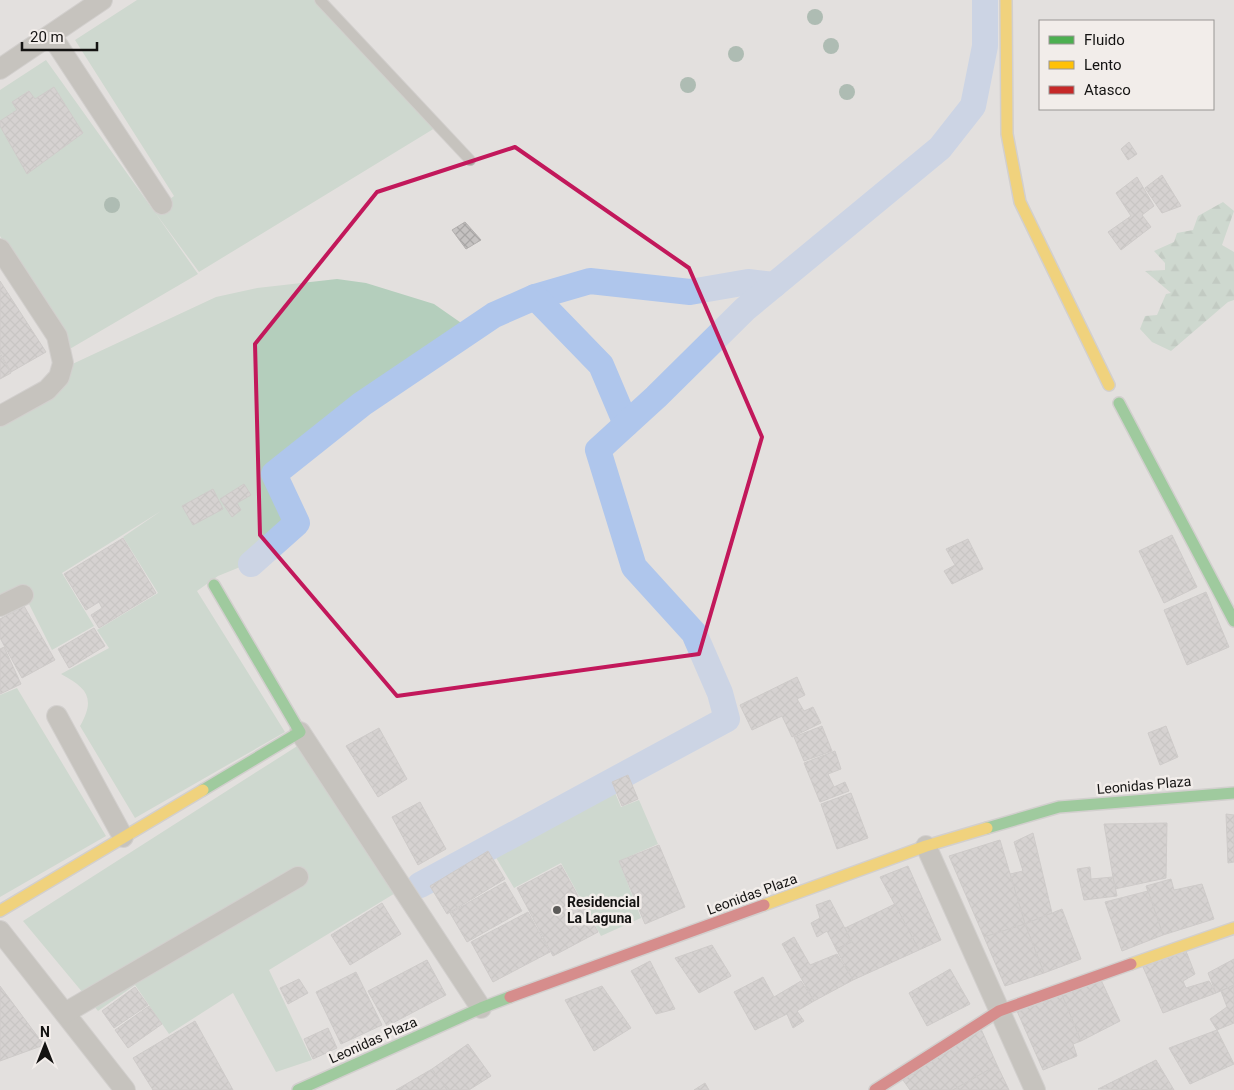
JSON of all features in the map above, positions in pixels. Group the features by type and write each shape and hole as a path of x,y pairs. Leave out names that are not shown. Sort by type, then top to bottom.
{"street":[{"path":"0,69 102,0"},
{"path":"1009,4 1007,134 1020,202 1076,321 1109,385"},
{"path":"51,35 162,204"},
{"path":"0,249 57,336 63,363 59,377 47,390 0,416"},
{"path":"1119,403 1234,621"},
{"path":"214,585 300,732 481,1008"},
{"path":"0,606 23,595"},
{"path":"57,716 123,837"},
{"path":"0,911 300,732"},
{"name":"Leonidas Plaza","path":"298,1090 481,1008 926,846 1059,807 1234,793"},
{"path":"926,846 1035,1090"},
{"path":"65,1013 298,876"},
{"path":"875,1090 1000,1011 1234,928"},
{"path":"0,931 126,1090"}],"lane":[{"path":"320,0 470,160"}],"highlighted area":[{"path":"515,147 689,268 762,437 699,654 397,696 260,535 255,344 377,192"}],"green space":[{"path":"137,0 315,0 435,128 199,272 154,211 174,196 75,40"},
{"path":"46,60 198,274 68,350 0,236 0,126 28,173 83,133 54,87 35,99 28,91 13,102 17,110 0,121 0,90"},
{"path":"1223,202 1234,211 1222,245 1234,252 1234,300 1228,302 1171,351 1152,342 1140,329 1145,316 1157,315 1166,294 1171,293 1145,271 1165,270 1165,263 1154,251 1174,242 1177,233 1193,230 1198,216"},
{"path":"337,279 366,283 434,304 467,327 467,330 360,401 272,473 296,523 250,563 218,576 197,591 285,732 135,818 80,726 85,716 88,701 83,689 61,674 109,648 97,630 158,593 123,537 161,511 62,573 94,626 52,650 22,590 0,600 0,419 66,367 216,297 257,288"},
{"path":"17,688 106,836 0,897 0,695"},
{"path":"302,743 397,892 269,970 312,1060 276,1072 233,993 169,1034 135,985 98,1011 23,921"},
{"path":"611,783 621,807 639,800 658,844 619,861 641,918 601,936 561,863 514,888 491,849"}],"building":[{"path":"54,87 83,133 27,174 0,126 0,121 17,110 12,102 29,91 35,99"},
{"path":"1129,142 1137,154 1128,160 1121,149"},
{"path":"1162,175 1181,206 1162,213 1145,188"},
{"path":"1137,177 1154,206 1142,215 1151,227 1121,250 1108,232 1131,216 1116,193"},
{"path":"465,222 481,240 466,249 452,230"},
{"path":"0,281 46,352 11,372 0,353"},
{"path":"0,355 11,373 0,379"},
{"path":"244,484 251,495 237,503 241,510 232,517 220,499"},
{"path":"213,489 223,509 193,525 182,506"},
{"path":"1172,535 1197,587 1164,603 1139,551"},
{"path":"123,538 156,593 99,628 91,615 102,608 99,602 86,610 64,574"},
{"path":"968,539 983,569 952,584 944,571 955,565 946,549"},
{"path":"1206,592 1229,647 1187,665 1164,610"},
{"path":"24,606 55,660 22,678 0,638 0,619"},
{"path":"94,628 105,646 69,668 58,649"},
{"path":"4,647 21,684 0,694 0,649"},
{"path":"797,677 805,695 797,699 804,711 813,707 821,723 792,737 782,716 752,730 740,705"},
{"path":"822,726 832,751 804,761 794,737"},
{"path":"1166,726 1178,757 1160,765 1148,733"},
{"path":"379,728 407,779 378,797 346,746"},
{"path":"835,751 841,769 828,774 834,787 845,782 849,791 820,802 804,763"},
{"path":"628,775 638,799 622,806 612,782"},
{"path":"851,793 868,838 837,849 821,804"},
{"path":"420,802 446,849 418,865 392,817"},
{"path":"1226,814 1234,815 1234,862 1228,863"},
{"path":"1167,823 1166,878 1115,889 1104,824"},
{"path":"1033,833 1052,913 1025,924 1010,874 1023,871 1014,842"},
{"path":"1000,840 1025,924 984,937 949,856"},
{"path":"659,845 685,907 645,924 619,861"},
{"path":"488,851 505,879 447,914 430,886"},
{"name":"Residencial La Laguna","path":"561,865 598,932 553,956 517,888"},
{"path":"908,866 941,940 919,950 880,877"},
{"path":"1090,867 1091,879 1113,877 1117,896 1084,900 1077,869"},
{"path":"1171,879 1174,890 1202,884 1214,919 1163,935 1146,886"},
{"path":"505,882 522,911 467,942 450,913"},
{"path":"1148,891 1163,935 1122,951 1105,902"},
{"path":"830,900 852,942 836,949 827,931 817,937 811,923 820,918 816,905"},
{"path":"382,903 401,934 350,965 331,935"},
{"path":"895,904 919,950 853,980 836,949 852,942 845,928"},
{"path":"1062,909 1081,959 1044,973 1025,924"},
{"path":"528,912 550,952 493,982 471,942"},
{"path":"1025,924 1044,973 1005,986 984,937"},
{"path":"794,937 810,965 837,954 853,980 814,1001 782,944"},
{"path":"712,945 731,976 699,993 675,958"},
{"path":"1186,951 1195,974 1183,981 1186,988 1209,981 1216,993 1163,1013 1143,967"},
{"path":"1234,959 1234,985 1216,993 1208,973"},
{"path":"427,960 446,995 387,1026 368,991"},
{"path":"650,961 675,1009 656,1014 631,971"},
{"path":"950,969 970,1004 927,1026 909,993"},
{"path":"356,972 382,1025 341,1044 316,992"},
{"path":"763,977 774,997 801,981 814,1001 797,1011 804,1021 793,1028 787,1014 755,1030 734,992"},
{"path":"299,979 308,993 288,1004 280,988"},
{"path":"1101,980 1120,1021 1081,1041 1062,995"},
{"path":"1234,985 1234,1023 1217,1030 1210,1019 1227,1007 1221,991"},
{"path":"0,986 44,1045 0,1061"},
{"path":"602,986 631,1028 594,1051 565,1000"},
{"path":"135,987 148,1005 114,1028 102,1011"},
{"path":"1062,995 1081,1041 1073,1044 1077,1056 1043,1070 1017,1011"},
{"path":"149,1006 162,1024 128,1048 115,1030"},
{"path":"195,1021 233,1090 153,1090 133,1058"},
{"path":"328,1028 337,1048 313,1059 304,1039"},
{"path":"981,1029 997,1065 953,1090 910,1090 903,1080"},
{"path":"1217,1030 1234,1064 1190,1084 1169,1048"},
{"path":"468,1044 491,1076 469,1090 447,1090 432,1069"},
{"path":"1156,1060 1174,1090 1098,1089"},
{"path":"997,1065 1009,1090 953,1090"},
{"path":"432,1069 447,1090 396,1090"},
{"path":"705,1083 709,1090 694,1090"}],"waterway":[{"path":"420,885 727,719 720,693 694,633 634,567 598,450 656,397 745,309 940,148 973,106 985,46 985,0"},
{"path":"535,297 590,281 690,292 748,282 774,285"},
{"path":"251,564 297,523 274,474 362,404 494,315 535,297 601,365 626,424"}],"traffic: fast":[{"path":"1119,403 1234,621"},
{"path":"203,790 300,732 214,585"},
{"path":"987,828 1059,807 1234,793"},
{"path":"298,1090 481,1008 510,997"}],"traffic: slow":[{"path":"1006,0 1007,134 1020,202 1109,385"},
{"path":"0,911 203,790"},
{"path":"764,905 926,846 987,828"},
{"path":"1131,964 1234,928"}],"traffic: jam":[{"path":"510,997 764,905"},
{"path":"875,1090 999,1011 1131,964"}],"place":[{"name":"Residencial La Laguna","path":"557,910"}]}
